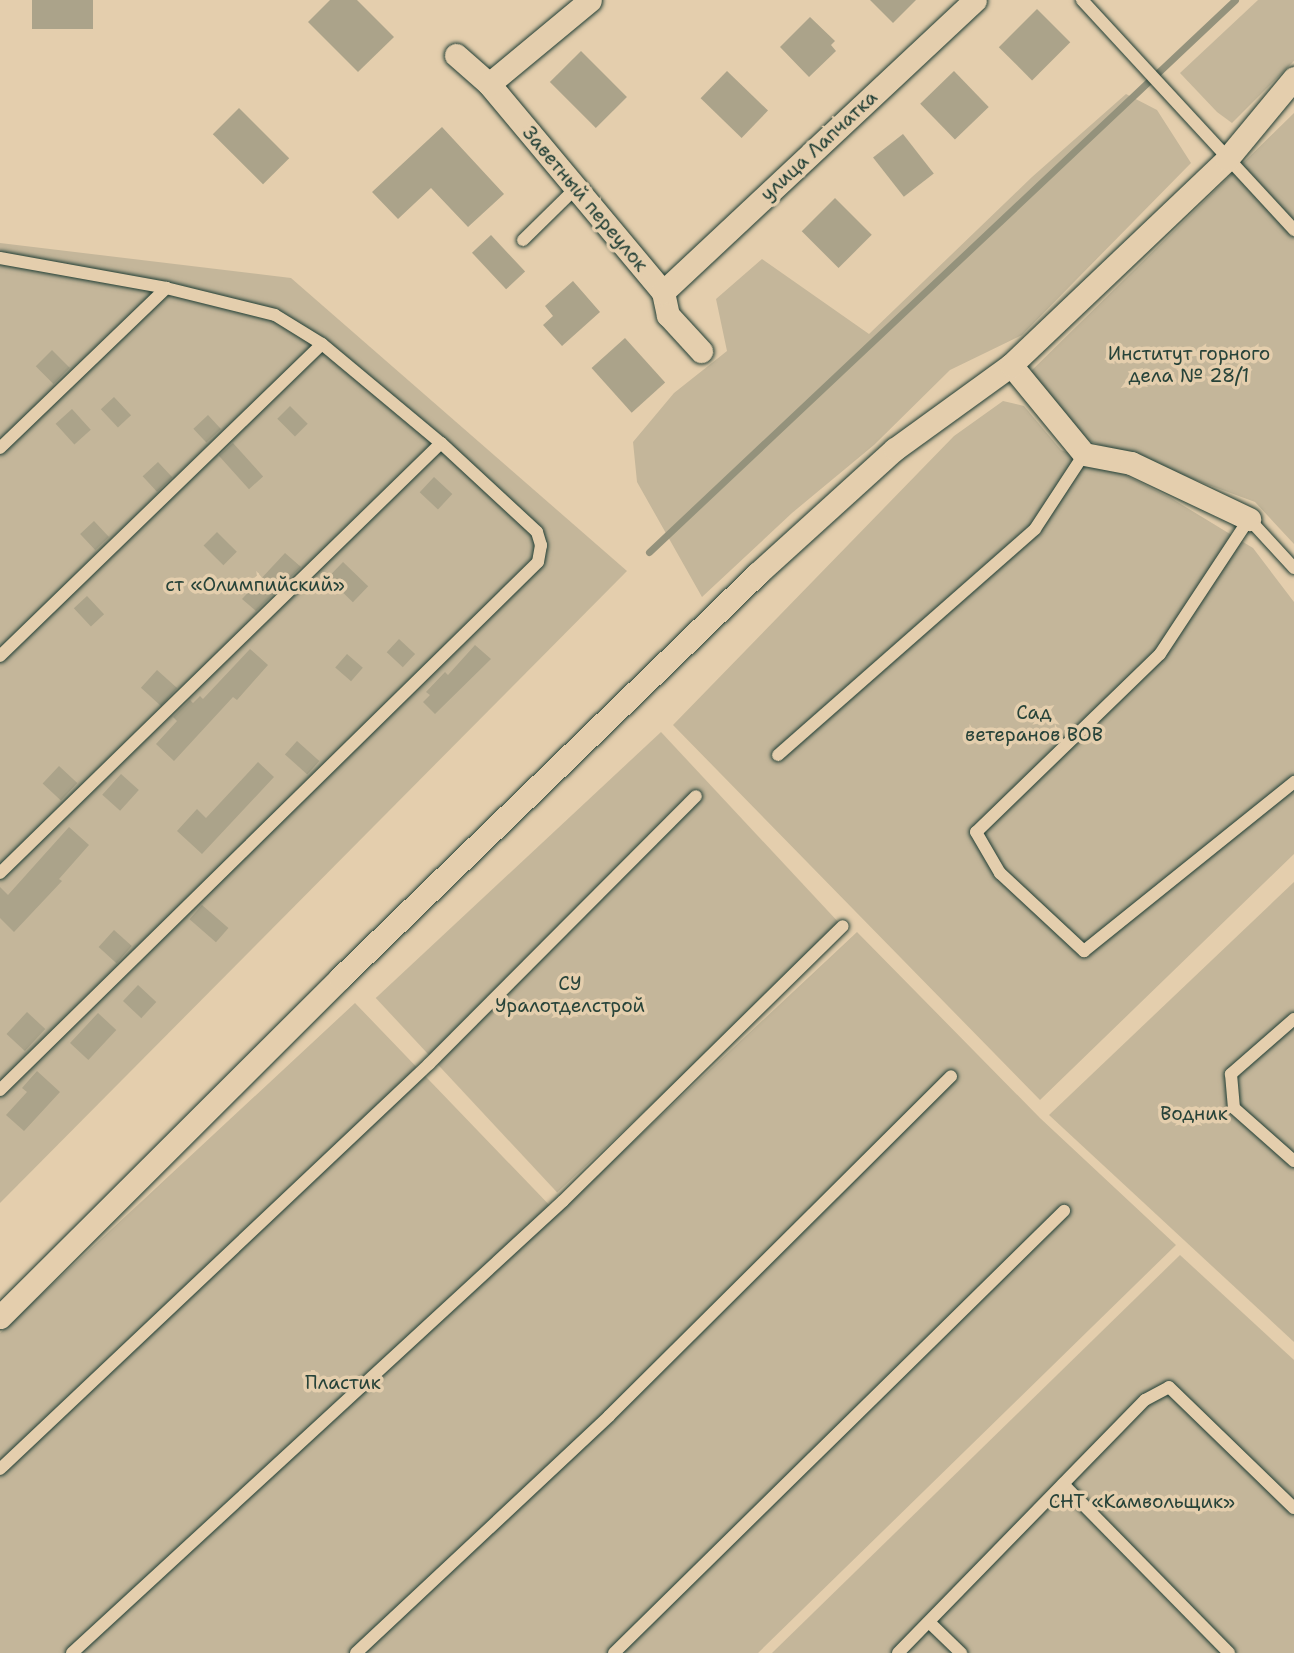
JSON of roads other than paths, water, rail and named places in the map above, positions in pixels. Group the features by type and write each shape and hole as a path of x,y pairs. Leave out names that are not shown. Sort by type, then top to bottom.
{"street":[{"path":"489,84 590,0"},
{"name":"улица Лапчатка","path":"663,292 975,0"},
{"name":"Заветный переулок","path":"456,55 489,84 663,292 668,315 701,351"},
{"path":"0,1317 340,978 757,574 895,449 1011,365 1227,159 1294,78"},
{"path":"1011,365 1084,454 1131,463 1249,519"}],"lane":[{"path":"1082,0 1294,230"},
{"path":"523,240 576,188"},
{"path":"0,258 166,288 275,315 322,344 441,443 537,532 541,545 538,562 0,1090"},
{"path":"0,449 166,288"},
{"path":"0,656 322,344"},
{"path":"0,873 441,443"},
{"path":"778,755 1035,529 1084,454"},
{"path":"1294,568 1249,519 1160,653 976,832 1000,873 1084,951 1294,782"},
{"path":"0,1469 429,1064 696,796"},
{"path":"72,1653 563,1200 843,926"},
{"path":"1294,1019 1231,1074 1234,1108 1294,1161"},
{"path":"356,1653 609,1416 951,1076"},
{"path":"614,1653 1064,1211"},
{"path":"898,1653 1145,1399 1169,1387 1294,1508"},
{"path":"1063,1484 1230,1653"},
{"path":"929,1622 961,1653"}],"waterway":[{"path":"649,552 1235,0"}],"park label":[{"name":"Институт горного дела № 28/1","path":"1189,365"},
{"name":"ст «Олимпийский»","path":"255,585"},
{"name":"Сад ветеранов ВОВ","path":"1034,724"},
{"name":"СУ Уралотделстрой","path":"570,995"},
{"name":"Водник","path":"1194,1114"},
{"name":"Пластик","path":"343,1383"},
{"name":"СНТ «Камвольщик»","path":"1142,1502"}]}
